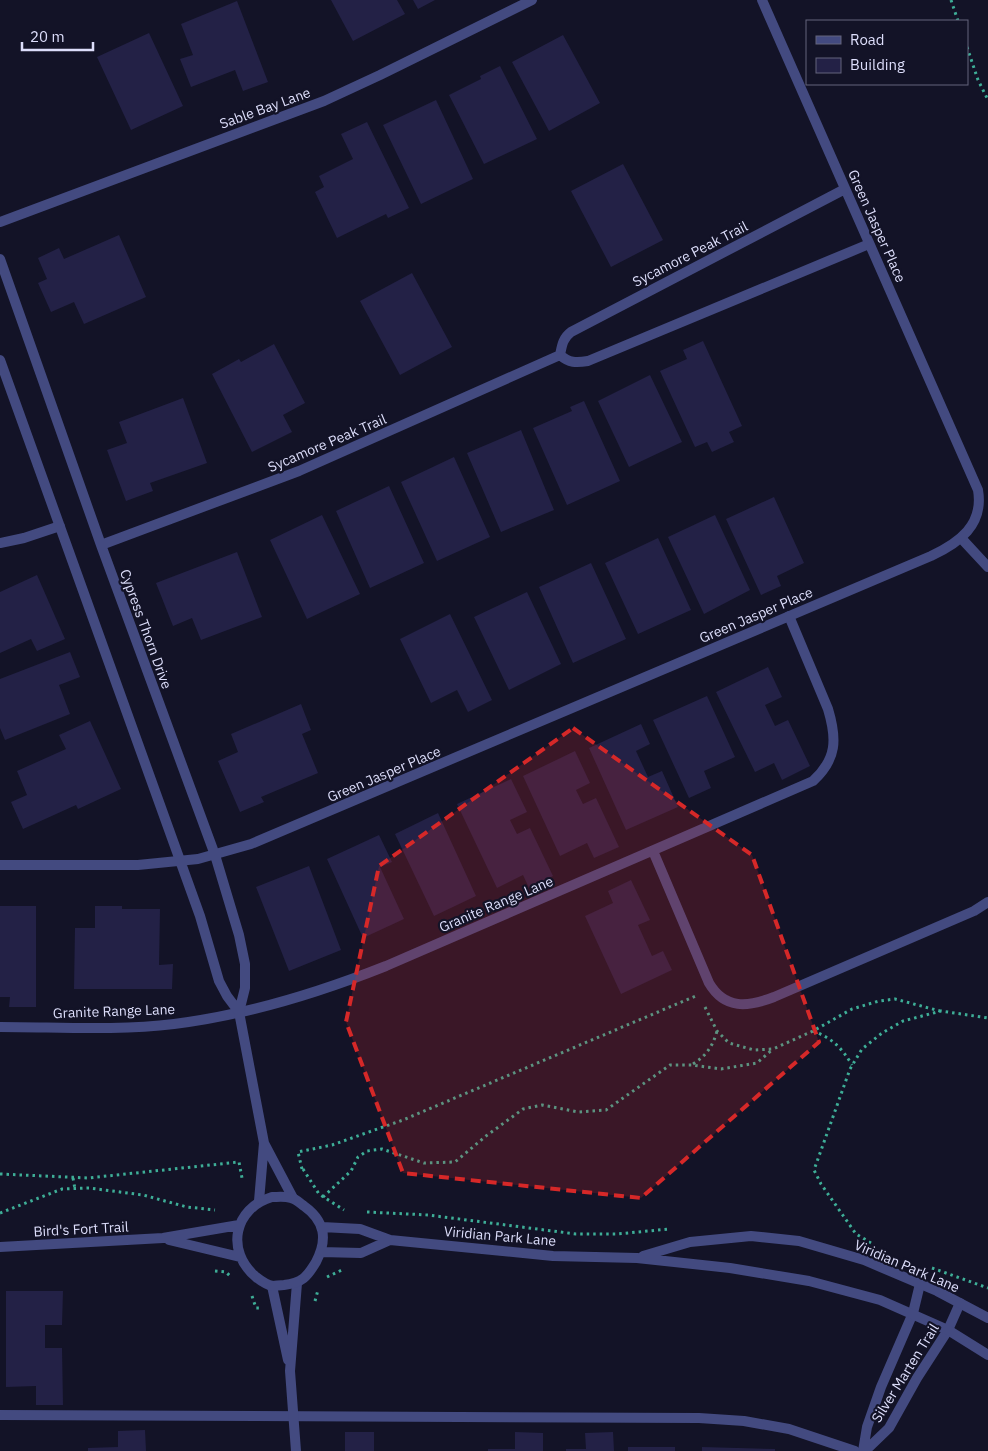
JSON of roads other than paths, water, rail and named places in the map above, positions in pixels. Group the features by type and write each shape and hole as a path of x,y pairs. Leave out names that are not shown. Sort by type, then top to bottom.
{"street":[{"name":"Sable Bay Lane","path":"0,222 324,101 532,0"},
{"name":"Green Jasper Place","path":"0,866 138,865 215,855 251,844 931,556 947,549 968,532 974,521 979,500 978,490 762,0"},
{"name":"Sycamore Peak Trail","path":"101,546 299,471 560,355 562,343 571,332 846,189"},
{"path":"560,355 568,361 576,363 588,361 869,244"},
{"name":"Cypress Thorn Drive","path":"0,259 101,546 215,855 239,934 245,964 245,988 239,1012 264,1143 259,1201"},
{"name":"Cypress Thorn Drive","path":"0,360 200,916 219,981 239,1012"},
{"path":"0,544 60,526"},
{"path":"961,538 988,567"},
{"name":"Granite Range Lane","path":"0,1027 175,1024 284,1002 336,986 386,966 813,781 822,772 833,750 832,725 828,709 789,616"},
{"path":"652,851 714,990 719,996 735,1004 759,1003 974,911 988,902"},
{"name":"Cypress Thorn Drive","path":"264,1143 293,1198"},
{"path":"272,1197 293,1198 313,1213 322,1227 323,1243 321,1252 310,1273 297,1283 272,1286 263,1282 252,1273 240,1257 237,1242 239,1225 247,1213 259,1201 272,1197"},
{"name":"Bird's Fort Trail","path":"0,1247 163,1238 239,1225"},
{"name":"Viridian Park Lane","path":"322,1227 360,1229 390,1240 553,1256 637,1258 730,1268 809,1281 880,1300 913,1313 948,1330 988,1355"},
{"name":"Viridian Park Lane","path":"637,1258 690,1242 751,1236 800,1241 864,1260 920,1284 988,1318"},
{"name":"Bird's Fort Trail","path":"163,1238 240,1257"},
{"name":"Viridian Park Lane","path":"321,1252 361,1252 390,1240"},
{"path":"290,1371 297,1283"},
{"name":"Silver Marten Trail","path":"864,1451 867,1427 881,1387 913,1313 920,1284"},
{"path":"272,1286 290,1371 296,1451"},
{"name":"Silver Marten Trail","path":"864,1451 889,1428 917,1378 948,1330 960,1303"},
{"path":"0,1415 708,1418 744,1421 788,1430 855,1451"}]}
